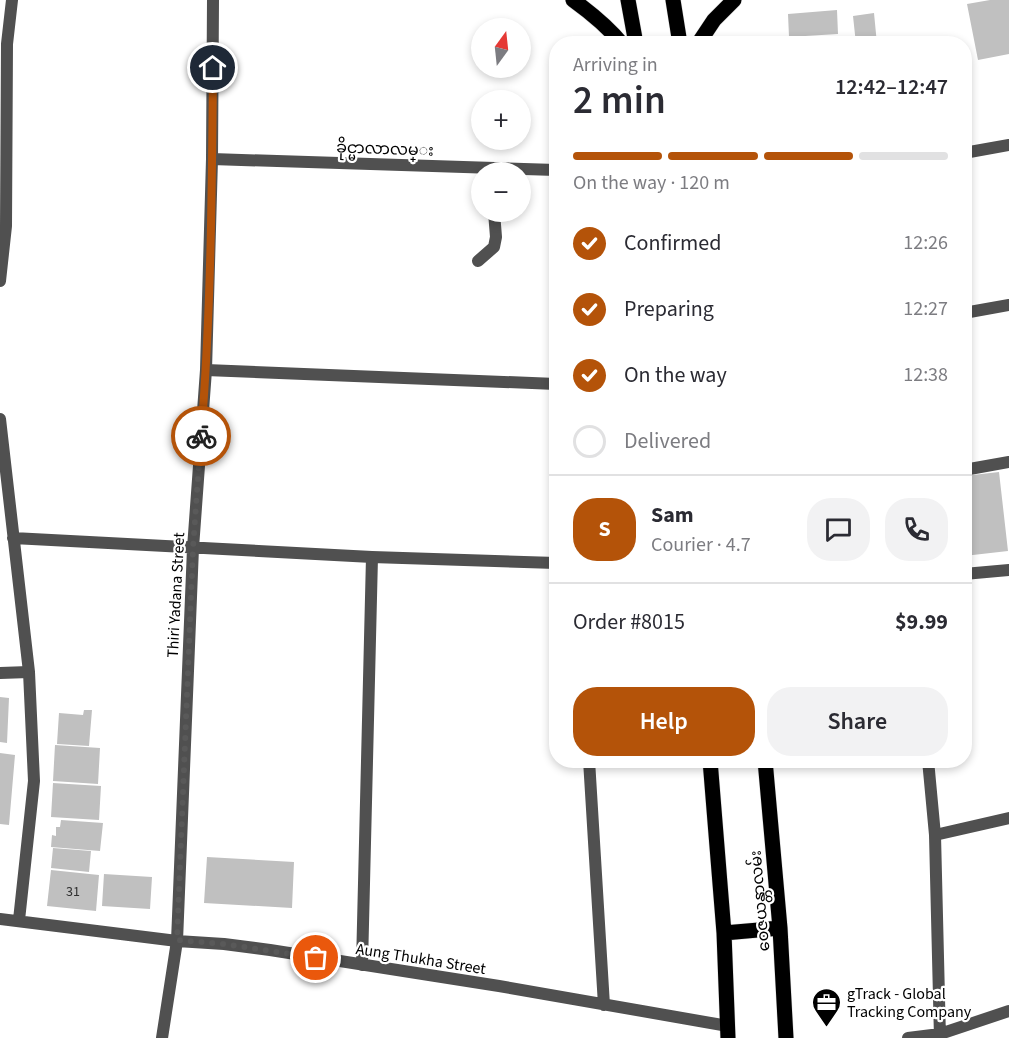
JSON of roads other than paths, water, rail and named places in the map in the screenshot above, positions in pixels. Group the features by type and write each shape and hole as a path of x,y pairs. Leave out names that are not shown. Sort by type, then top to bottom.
{"main road":[{"path":"573,0 615,36"},
{"path":"628,0 635,36"},
{"path":"673,0 679,36"},
{"path":"703,36 714,20 734,0"},
{"path":"711,768 724,933 728,1032"},
{"name":"ဝေဇယန္တာလမ်း","path":"766,768 780,928 786,1038"},
{"path":"724,933 780,928"}],"street":[{"path":"0,281 3,226 3,43 12,0"},
{"name":"Thiri Yadana Street","path":"162,1038 177,940 193,548 206,370 212,159 213,0"},
{"path":"972,152 1009,145"},
{"name":"ခိုင္မာလာလမ္း","path":"212,159 471,169"},
{"name":"ခိုင္မာလာလမ္း","path":"531,170 549,170"},
{"path":"478,261 494,247 495,222"},
{"path":"972,312 1009,305"},
{"path":"206,370 549,384"},
{"path":"0,419 2,462 9,488 29,672 34,781 19,920"},
{"path":"972,469 1009,462"},
{"path":"13,538 372,557 549,563"},
{"path":"363,965 372,557"},
{"path":"972,573 1009,570"},
{"path":"0,673 29,672"},
{"path":"589,768 604,1005"},
{"path":"929,768 934,835 940,1036"},
{"path":"934,835 1009,818"},
{"name":"Aung Thukha Street","path":"0,918 270,950 499,986 604,1005 728,1032"},
{"path":"908,1038 940,1036 1009,1011"}],"place":[{"name":"gTrack - Global Tracking Company","path":"826,1028"}]}
